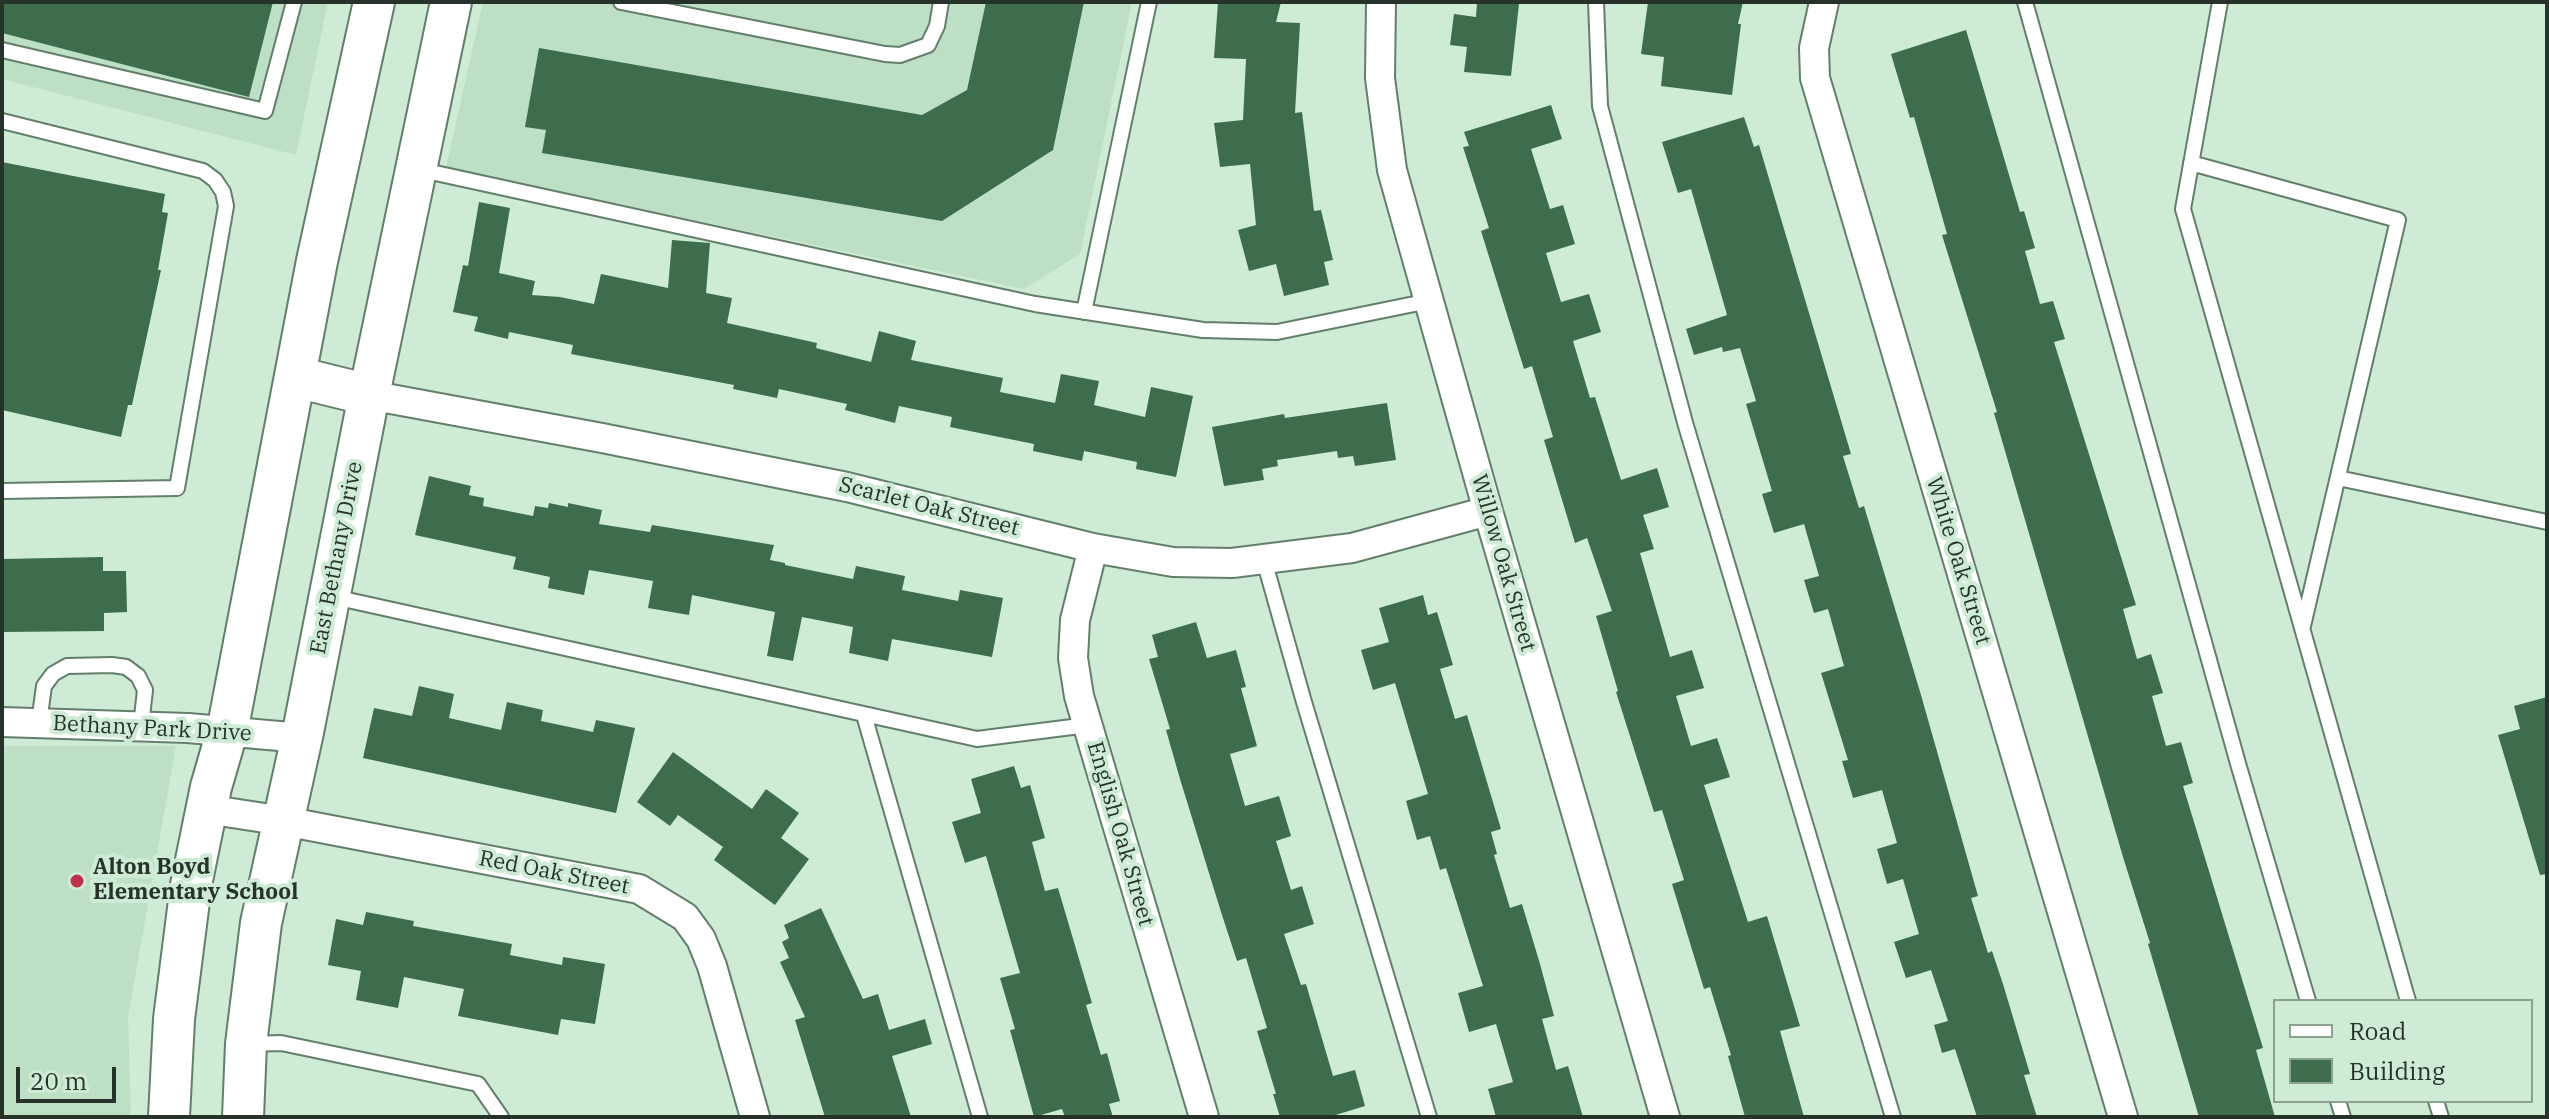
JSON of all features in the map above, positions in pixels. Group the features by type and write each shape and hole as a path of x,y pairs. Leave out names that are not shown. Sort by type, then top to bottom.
{"main road":[{"path":"169,1117 174,1019 191,885 206,809 227,732 317,261 374,2"},
{"name":"East Bethany Drive","path":"243,1117 246,1044 261,923 302,738 451,2"},
{"path":"296,377 369,395"}],"street":[{"name":"Willow Oak Street","path":"1381,2 1380,78 1392,170 1665,1117"},
{"name":"White Oak Street","path":"1824,2 1814,48 1815,78 2123,1117"},
{"name":"Scarlet Oak Street","path":"369,395 847,487 1093,548 1173,562 1232,563 1352,548 1488,511"},
{"name":"English Oak Street","path":"1093,548 1075,620 1073,658 1079,696 1204,1117"},
{"name":"Bethany Park Drive","path":"2,722 141,726 302,738"},
{"name":"Red Oak Street","path":"206,809 639,889 685,917 701,939 712,966 755,1117"}],"lane":[{"path":"2,50 265,111 294,2"},
{"path":"621,2 900,55 928,45 937,26 941,2"},
{"path":"1084,312 1149,2"},
{"path":"1596,2 1600,106 1686,426 1893,1117"},
{"path":"2025,2 2239,767 2307,999"},
{"path":"2220,2 2183,209 2407,999"},
{"path":"2,121 203,171 215,180 223,192 226,206 177,488 2,491"},
{"path":"2191,163 2398,220 2302,630"},
{"path":"416,168 1035,304 1203,330 1277,332 1429,301"},
{"path":"2338,478 2547,522"},
{"path":"1264,560 1429,1117"},
{"path":"329,596 977,739 1088,725"},
{"path":"39,723 44,686 53,674 67,666 126,667 138,676 145,690 141,726"},
{"path":"864,715 980,1117"},
{"path":"246,1044 281,1043 478,1084 501,1117"}],"shaded area":[{"path":"2,2 328,2 296,155 2,79"},
{"path":"483,2 1132,2 1080,254 1024,289 446,168"},
{"name":"Alton Boyd Elementary School","path":"2,746 176,746 128,1017 131,1117 2,1117"}],"building":[{"path":"2,2 273,2 249,97 2,33"},
{"path":"986,2 1084,2 1053,150 942,221 542,153 546,130 525,127 539,48 922,115 967,90"},
{"path":"1218,2 1281,2 1276,22 1300,23 1295,113 1302,112 1314,211 1321,210 1333,260 1324,262 1329,285 1284,296 1276,264 1249,271 1238,230 1256,225 1250,164 1220,167 1214,123 1243,120 1246,59 1214,58"},
{"path":"1477,2 1519,4 1511,76 1464,72 1467,47 1450,45 1454,14 1476,17"},
{"path":"1648,2 1743,2 1732,95 1661,86 1664,57 1641,54"},
{"path":"1966,30 2020,212 2024,211 2035,248 2025,251 2040,304 2053,301 2065,339 2054,342 2136,605 2123,609 2137,659 2151,654 2163,693 2152,696 2166,746 2181,742 2193,783 2183,786 2263,1048 2256,1050 2275,1117 2199,1117 1994,413 1997,412 1942,235 1947,234 1914,117 1910,118 1891,54"},
{"path":"1551,105 1562,139 1531,149 1550,209 1563,205 1575,244 1546,253 1561,302 1589,294 1601,332 1573,341 1590,398 1595,397 1621,480 1657,468 1669,507 1643,515 1654,549 1640,553 1670,657 1692,650 1704,688 1676,696 1691,746 1717,738 1730,777 1704,785 1748,922 1767,916 1800,1026 1780,1031 1804,1117 1745,1117 1728,1056 1731,1055 1710,987 1704,989 1672,884 1684,880 1662,810 1654,812 1596,616 1612,611 1587,538 1575,543 1544,440 1553,437 1532,366 1524,369 1481,231 1489,228 1463,147 1469,146 1464,132"},
{"path":"1744,117 1754,147 1759,145 1851,454 1843,456 1859,508 1864,506 1921,695 1978,896 1971,898 1988,953 1992,951 2003,984 2030,1074 2024,1075 2037,1117 1977,1117 1955,1049 1942,1053 1934,1025 1948,1021 1931,970 1906,978 1894,942 1919,934 1903,879 1887,884 1877,849 1897,843 1882,790 1853,798 1842,761 1848,760 1821,673 1844,666 1828,609 1814,613 1804,580 1819,576 1804,524 1774,533 1762,494 1772,491 1746,404 1756,401 1740,348 1723,352 1722,347 1694,355 1686,329 1727,315 1691,189 1678,193 1662,142"},
{"path":"2,162 165,194 162,212 168,213 158,270 161,270 132,405 128,405 121,437 2,410"},
{"path":"479,202 510,208 499,273 535,281 532,295 594,304 601,274 668,288 672,240 710,243 706,293 732,298 727,323 817,343 816,348 871,362 879,331 916,341 911,360 1003,378 1000,392 1055,403 1061,374 1099,381 1094,405 1145,417 1151,387 1193,396 1176,477 1136,469 1137,462 1084,451 1082,461 1033,451 1034,444 950,427 952,417 899,406 895,423 845,410 847,404 779,389 777,398 733,389 734,385 571,354 573,345 509,332 508,339 474,331 478,317 453,312 463,265 468,266"},
{"path":"1387,403 1396,460 1355,466 1353,456 1338,458 1337,451 1277,460 1278,466 1262,469 1264,480 1224,486 1212,427 1284,414 1285,418"},
{"path":"429,476 471,486 469,495 484,498 483,506 533,516 535,506 548,508 549,503 568,507 568,503 602,510 599,524 650,532 652,525 774,545 770,560 785,565 853,579 856,566 905,576 902,590 958,601 960,590 1003,598 992,657 892,639 888,661 849,653 853,627 802,617 793,661 767,656 775,612 692,595 689,615 648,608 653,581 589,570 584,595 548,588 550,577 513,569 516,557 415,535"},
{"path":"103,557 103,571 126,571 127,612 104,613 104,631 2,632 2,559"},
{"path":"1423,595 1428,615 1437,612 1453,665 1440,669 1455,719 1467,715 1501,829 1491,832 1497,854 1494,855 1510,908 1522,904 1540,964 1554,1016 1542,1019 1556,1070 1568,1066 1583,1117 1496,1117 1488,1089 1513,1082 1496,1024 1469,1032 1458,993 1483,986 1446,868 1440,870 1430,836 1417,840 1406,801 1428,794 1395,683 1373,690 1361,650 1389,642 1379,608"},
{"path":"1196,622 1207,658 1236,650 1246,687 1241,688 1257,746 1230,754 1245,806 1279,796 1291,836 1276,841 1291,890 1302,886 1314,924 1284,934 1301,985 1306,984 1333,1076 1355,1070 1365,1106 1329,1117 1280,1117 1257,1031 1267,1028 1246,958 1237,961 1221,912 1166,730 1170,729 1149,659 1158,657 1152,635"},
{"path":"419,686 454,694 449,718 501,730 507,702 543,710 541,721 593,732 596,720 635,728 616,813 363,758 374,708 412,716"},
{"path":"2547,697 2547,874 2540,875 2498,735 2520,729 2514,706"},
{"path":"673,752 752,809 766,789 799,813 781,838 809,859 775,905 714,860 723,847 678,815 670,826 637,802"},
{"path":"1014,766 1021,788 1030,785 1045,838 1032,842 1045,891 1058,888 1092,1003 1086,1005 1101,1055 1107,1053 1120,1101 1109,1104 1113,1117 1065,1117 1062,1109 1034,1117 1010,1030 1015,1029 1000,978 1020,973 986,856 965,863 952,822 981,813 971,779"},
{"path":"821,908 863,999 878,994 889,1030 925,1019 932,1044 892,1056 911,1117 825,1117 795,1020 805,1017 780,962 789,958 782,942 789,938 784,925"},
{"path":"366,912 414,921 413,926 512,944 510,955 562,965 563,957 605,964 595,1024 561,1019 558,1035 458,1016 464,989 404,977 398,1008 356,1000 361,971 328,965 336,919 363,925"}],"place":[{"name":"Alton Boyd Elementary School","path":"77,881"}]}
